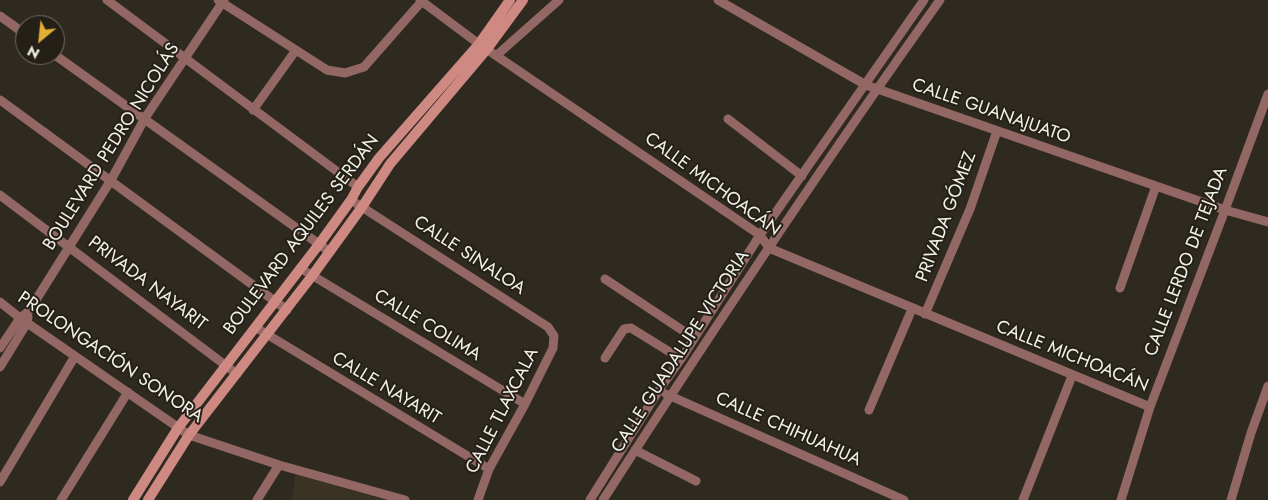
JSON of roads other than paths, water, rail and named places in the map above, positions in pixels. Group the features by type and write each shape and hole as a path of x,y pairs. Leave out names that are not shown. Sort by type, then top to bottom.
{"street":[{"path":"107,0 185,60 358,187"},
{"name":"BOULEVARD AQUILES SERDÁN","path":"148,500 189,435 287,310 362,207 390,164 483,46 510,0"},
{"name":"BOULEVARD AQUILES SERDÁN","path":"133,500 178,428 320,244 379,158 523,0"},
{"path":"497,55 559,0"},
{"name":"CALLE GUANAJUATO","path":"718,0 866,85 1226,210 1268,222"},
{"name":"CALLE GUADALUPE VICTORIA","path":"590,500 760,235 924,0"},
{"name":"CALLE GUADALUPE VICTORIA","path":"603,500 768,248 876,89 940,0"},
{"path":"221,1 327,70 345,73 364,67 421,1"},
{"name":"BOULEVARD PEDRO NICOLÁS","path":"0,348 23,320 70,247 111,180 145,118 185,60 221,1"},
{"name":"CALLE MICHOACÁN","path":"421,1 483,46 760,235 768,248 1150,407"},
{"path":"0,16 15,27"},
{"path":"253,110 296,50"},
{"path":"65,62 330,252"},
{"name":"CALLE LERDO DE TEJADA","path":"1121,500 1150,407 1226,210 1268,94"},
{"path":"0,100 287,310"},
{"path":"728,119 802,176"},
{"name":"PRIVADA GÓMEZ","path":"925,314 970,209 997,131"},
{"path":"1120,288 1156,186"},
{"name":"PRIVADA NAYARIT","path":"0,195 237,374"},
{"name":"CALLE SINALOA","path":"352,200 548,327 554,336"},
{"name":"CALLE COLIMA","path":"300,268 525,404"},
{"path":"604,279 694,338"},
{"name":"PROLONGACIÓN SONORA","path":"0,302 189,435 279,464 404,500"},
{"path":"869,410 912,309"},
{"name":"BOULEVARD PEDRO NICOLÁS","path":"0,366 23,320"},
{"name":"CALLE NAYARIT","path":"255,327 489,469"},
{"path":"605,358 624,329 632,328 681,359"},
{"name":"CALLE TLAXCALA","path":"478,500 489,469 553,348 554,336"},
{"path":"0,482 75,356"},
{"path":"1023,500 1072,376"},
{"path":"1231,500 1251,433 1268,386"},
{"name":"CALLE CHIHUAHUA","path":"659,390 904,500"},
{"path":"61,500 128,392"},
{"path":"636,450 696,481"},
{"path":"257,500 279,464"}]}
